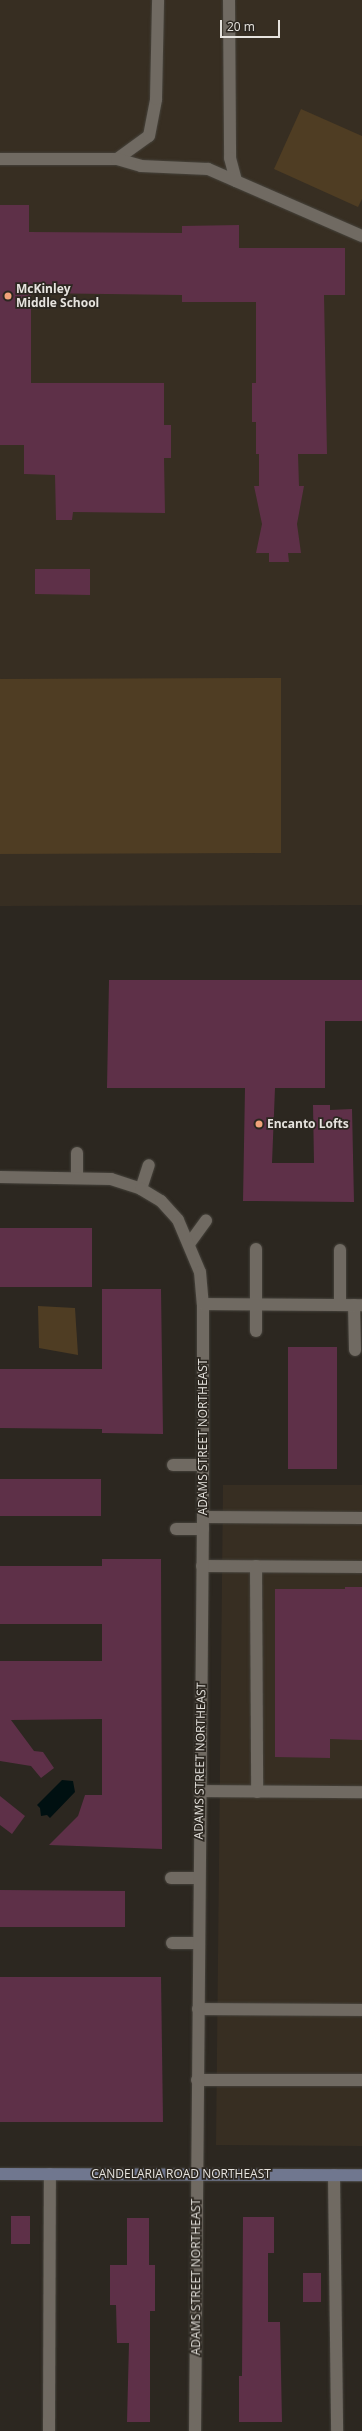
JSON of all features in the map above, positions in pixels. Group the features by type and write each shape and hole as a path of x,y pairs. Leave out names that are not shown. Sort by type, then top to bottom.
{"main road":[{"name":"CANDELARIA ROAD NORTHEAST","path":"0,2174 362,2175"}],"street":[{"path":"117,159 149,136 154,118 158,0"},
{"path":"229,0 230,158 236,181"},
{"path":"0,159 117,159 141,166 208,169 362,236"},
{"path":"72,1177 77,1153"},
{"path":"141,1189 149,1165"},
{"name":"ADAMS STREET NORTHEAST","path":"0,1177 72,1177 111,1179 141,1189 162,1201 178,1220 200,1272 203,1304 203,1523 198,1943 195,2431"},
{"path":"189,1244 206,1221"},
{"path":"256,1249 256,1331"},
{"path":"340,1250 340,1304"},
{"path":"203,1304 358,1305 355,1350"},
{"path":"173,1465 203,1465"},
{"path":"176,1529 203,1523 362,1518"},
{"path":"202,1566 362,1566"},
{"path":"256,1566 257,1792"},
{"path":"200,1791 362,1792"},
{"path":"170,1878 199,1878"},
{"path":"172,1943 198,1943"},
{"path":"198,2009 362,2010"},
{"path":"197,2080 362,2080"},
{"path":"49,2431 50,2174"},
{"path":"334,2175 336,2431"}],"shaded area":[{"path":"0,0 362,0 362,905 0,906"},
{"path":"301,109 362,136 362,199 358,207 274,169"},
{"path":"281,678 281,853 0,854 0,679"},
{"path":"38,1306 75,1308 78,1355 39,1348"},
{"path":"223,1485 362,1485 362,2146 216,2145"},
{"path":"62,1780 73,1781 75,1792 50,1818 47,1815 41,1816 40,1808 37,1805"}],"building":[{"path":"0,205 29,205 29,232 182,233 182,226 239,225 239,248 345,248 345,295 324,295 327,454 298,454 299,486 304,486 297,524 301,553 288,553 289,562 269,562 269,553 256,553 262,524 254,486 259,486 259,454 256,454 256,422 252,422 252,383 256,383 256,302 182,302 182,295 31,293 31,383 164,383 164,425 171,425 171,458 164,458 165,513 73,512 72,520 56,520 55,475 24,474 24,445 0,445"},
{"path":"35,569 90,569 90,595 35,594"},
{"path":"109,980 362,980 362,1021 325,1021 325,1088 275,1088 272,1163 314,1163 313,1105 330,1105 330,1110 352,1109 354,1202 243,1201 245,1088 107,1088"},
{"path":"0,1228 92,1228 92,1287 0,1287"},
{"path":"102,1289 161,1289 163,1434 102,1433 102,1429 0,1428 0,1369 102,1369"},
{"path":"288,1347 337,1347 337,1469 288,1469"},
{"path":"0,1479 101,1479 101,1516 0,1516"},
{"path":"102,1559 161,1559 162,1849 49,1845 78,1816 85,1795 102,1795 102,1719 11,1720 34,1751 43,1752 54,1768 41,1778 31,1766 0,1761 0,1661 102,1661 102,1624 0,1624 0,1566 102,1566"},
{"path":"345,1587 362,1587 362,1740 330,1739 330,1758 275,1757 275,1589 345,1589"},
{"path":"0,1796 25,1816 12,1834 0,1825"},
{"path":"0,1890 125,1891 125,1927 0,1927"},
{"path":"0,1977 161,1977 163,2122 0,2122"},
{"path":"11,2216 30,2216 30,2244 11,2244"},
{"path":"243,2217 274,2217 274,2253 268,2253 268,2322 280,2322 282,2422 239,2422 239,2376 242,2376"},
{"path":"127,2218 149,2218 149,2265 155,2265 155,2311 150,2311 150,2422 127,2422 129,2343 117,2343 116,2305 110,2305 110,2265 127,2265"},
{"path":"303,2273 321,2273 321,2302 303,2302"}],"place":[{"name":"McKinley Middle School","path":"8,296"},
{"name":"Encanto Lofts","path":"259,1124"}]}
